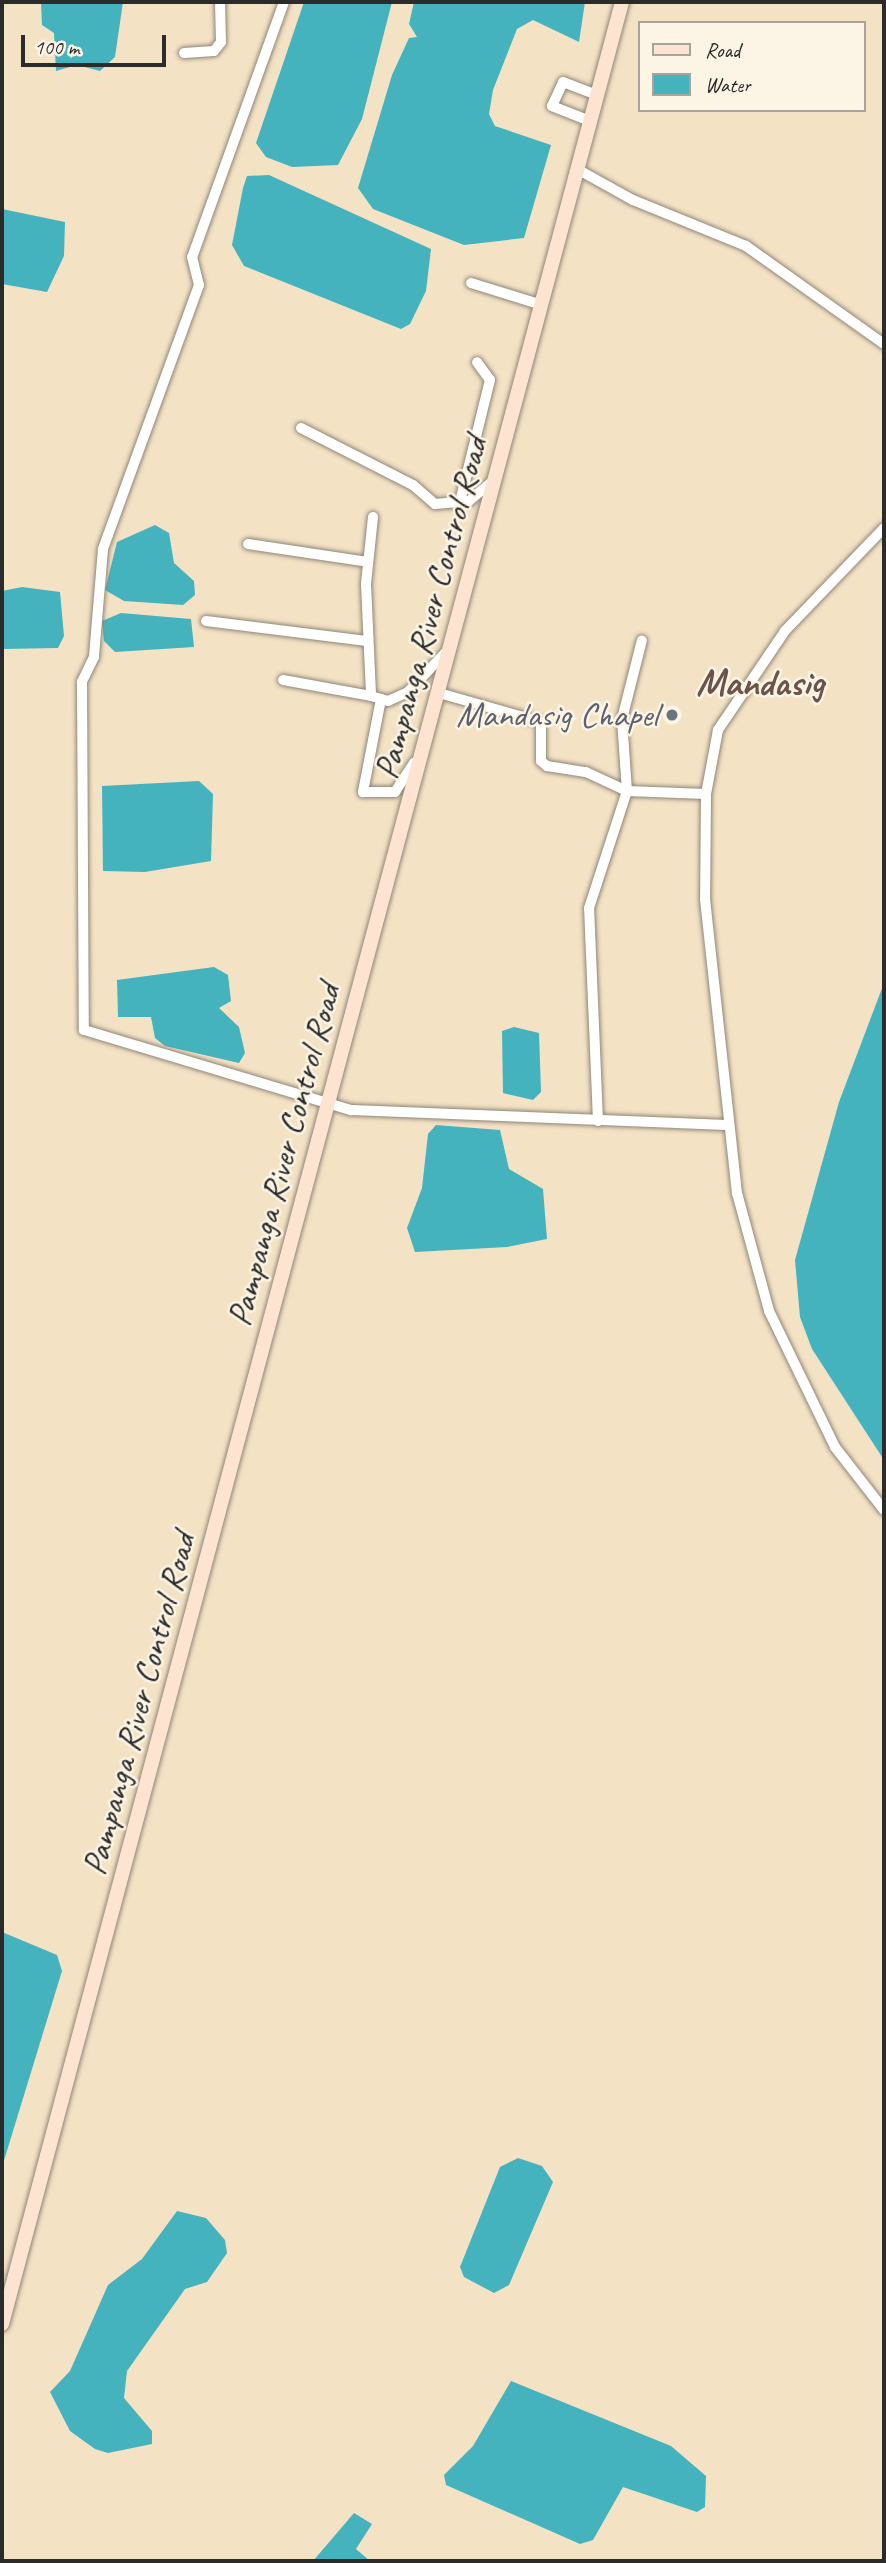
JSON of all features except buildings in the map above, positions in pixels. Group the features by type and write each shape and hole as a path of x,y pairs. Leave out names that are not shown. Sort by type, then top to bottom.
{"main road":[{"name":"Pampanga River Control Road","path":"2,2324 622,2"}],"street":[{"path":"184,53 214,51 221,42 220,2"},
{"path":"284,2 192,257 199,285 103,549 94,657 82,682 85,1030 328,1104 370,1112 728,1125"},
{"path":"590,121 552,106 563,82 597,95"},
{"path":"577,169 632,200 746,246 884,344"},
{"path":"471,283 542,305"},
{"path":"459,506 489,380 477,362"},
{"path":"301,428 412,485 427,501 459,506 496,478"},
{"path":"373,517 368,562 367,641 376,698 363,792 395,792 424,748"},
{"path":"884,528 785,631 733,701 718,730 706,794 705,899 737,1193 769,1311 835,1447 884,1510"},
{"path":"248,544 368,562"},
{"path":"206,621 367,641"},
{"path":"598,1121 589,908 627,791 622,719 642,640"},
{"path":"283,680 376,698 408,692 451,647"},
{"path":"439,693 541,722 541,761 586,772 627,791 706,794"}],"water":[{"path":"41,2 123,2 115,57 100,71 77,65 56,71 54,33 42,25"},
{"path":"304,2 392,2 362,119 338,165 292,167 266,157 256,143"},
{"path":"414,2 585,2 579,42 533,20 517,29 493,90 489,114 495,126 551,145 524,238 464,245 373,209 358,188 392,75 409,38 417,37 409,24"},
{"path":"269,175 431,249 426,291 410,324 401,329 244,266 232,245 243,188 247,176"},
{"path":"2,209 65,222 64,256 47,292 2,284"},
{"path":"155,525 169,533 174,563 194,581 195,595 183,605 124,601 105,590 117,542"},
{"path":"22,587 60,592 64,636 58,648 2,649 2,591"},
{"path":"121,613 191,619 194,647 115,652 104,641 102,621"},
{"path":"199,781 213,794 211,861 145,872 103,871 102,786"},
{"path":"214,967 228,975 231,1001 219,1008 239,1027 245,1053 239,1063 165,1046 155,1038 151,1017 118,1017 117,980"},
{"path":"884,983 884,1460 812,1349 800,1317 795,1260 839,1102"},
{"path":"514,1027 539,1033 541,1092 533,1100 503,1093 502,1031"},
{"path":"436,1125 500,1130 509,1169 543,1189 547,1239 507,1247 415,1252 407,1228 422,1188 428,1134"},
{"path":"2,1932 57,1955 62,1971 2,2167"},
{"path":"518,2158 542,2166 553,2182 509,2285 494,2293 464,2277 460,2267 500,2167"},
{"path":"177,2211 206,2218 225,2240 227,2253 207,2282 185,2289 127,2371 124,2398 152,2431 152,2444 108,2453 95,2449 70,2431 50,2392 70,2371 108,2285 142,2259"},
{"path":"511,2381 671,2446 706,2476 705,2507 697,2512 623,2487 593,2540 580,2544 446,2485 444,2475 473,2446"},
{"path":"354,2513 372,2524 356,2549 370,2561 313,2561"}],"place":[{"name":"Mandasig Chapel","path":"672,715"}],"district":[{"name":"Mandasig","path":"760,683"}]}
